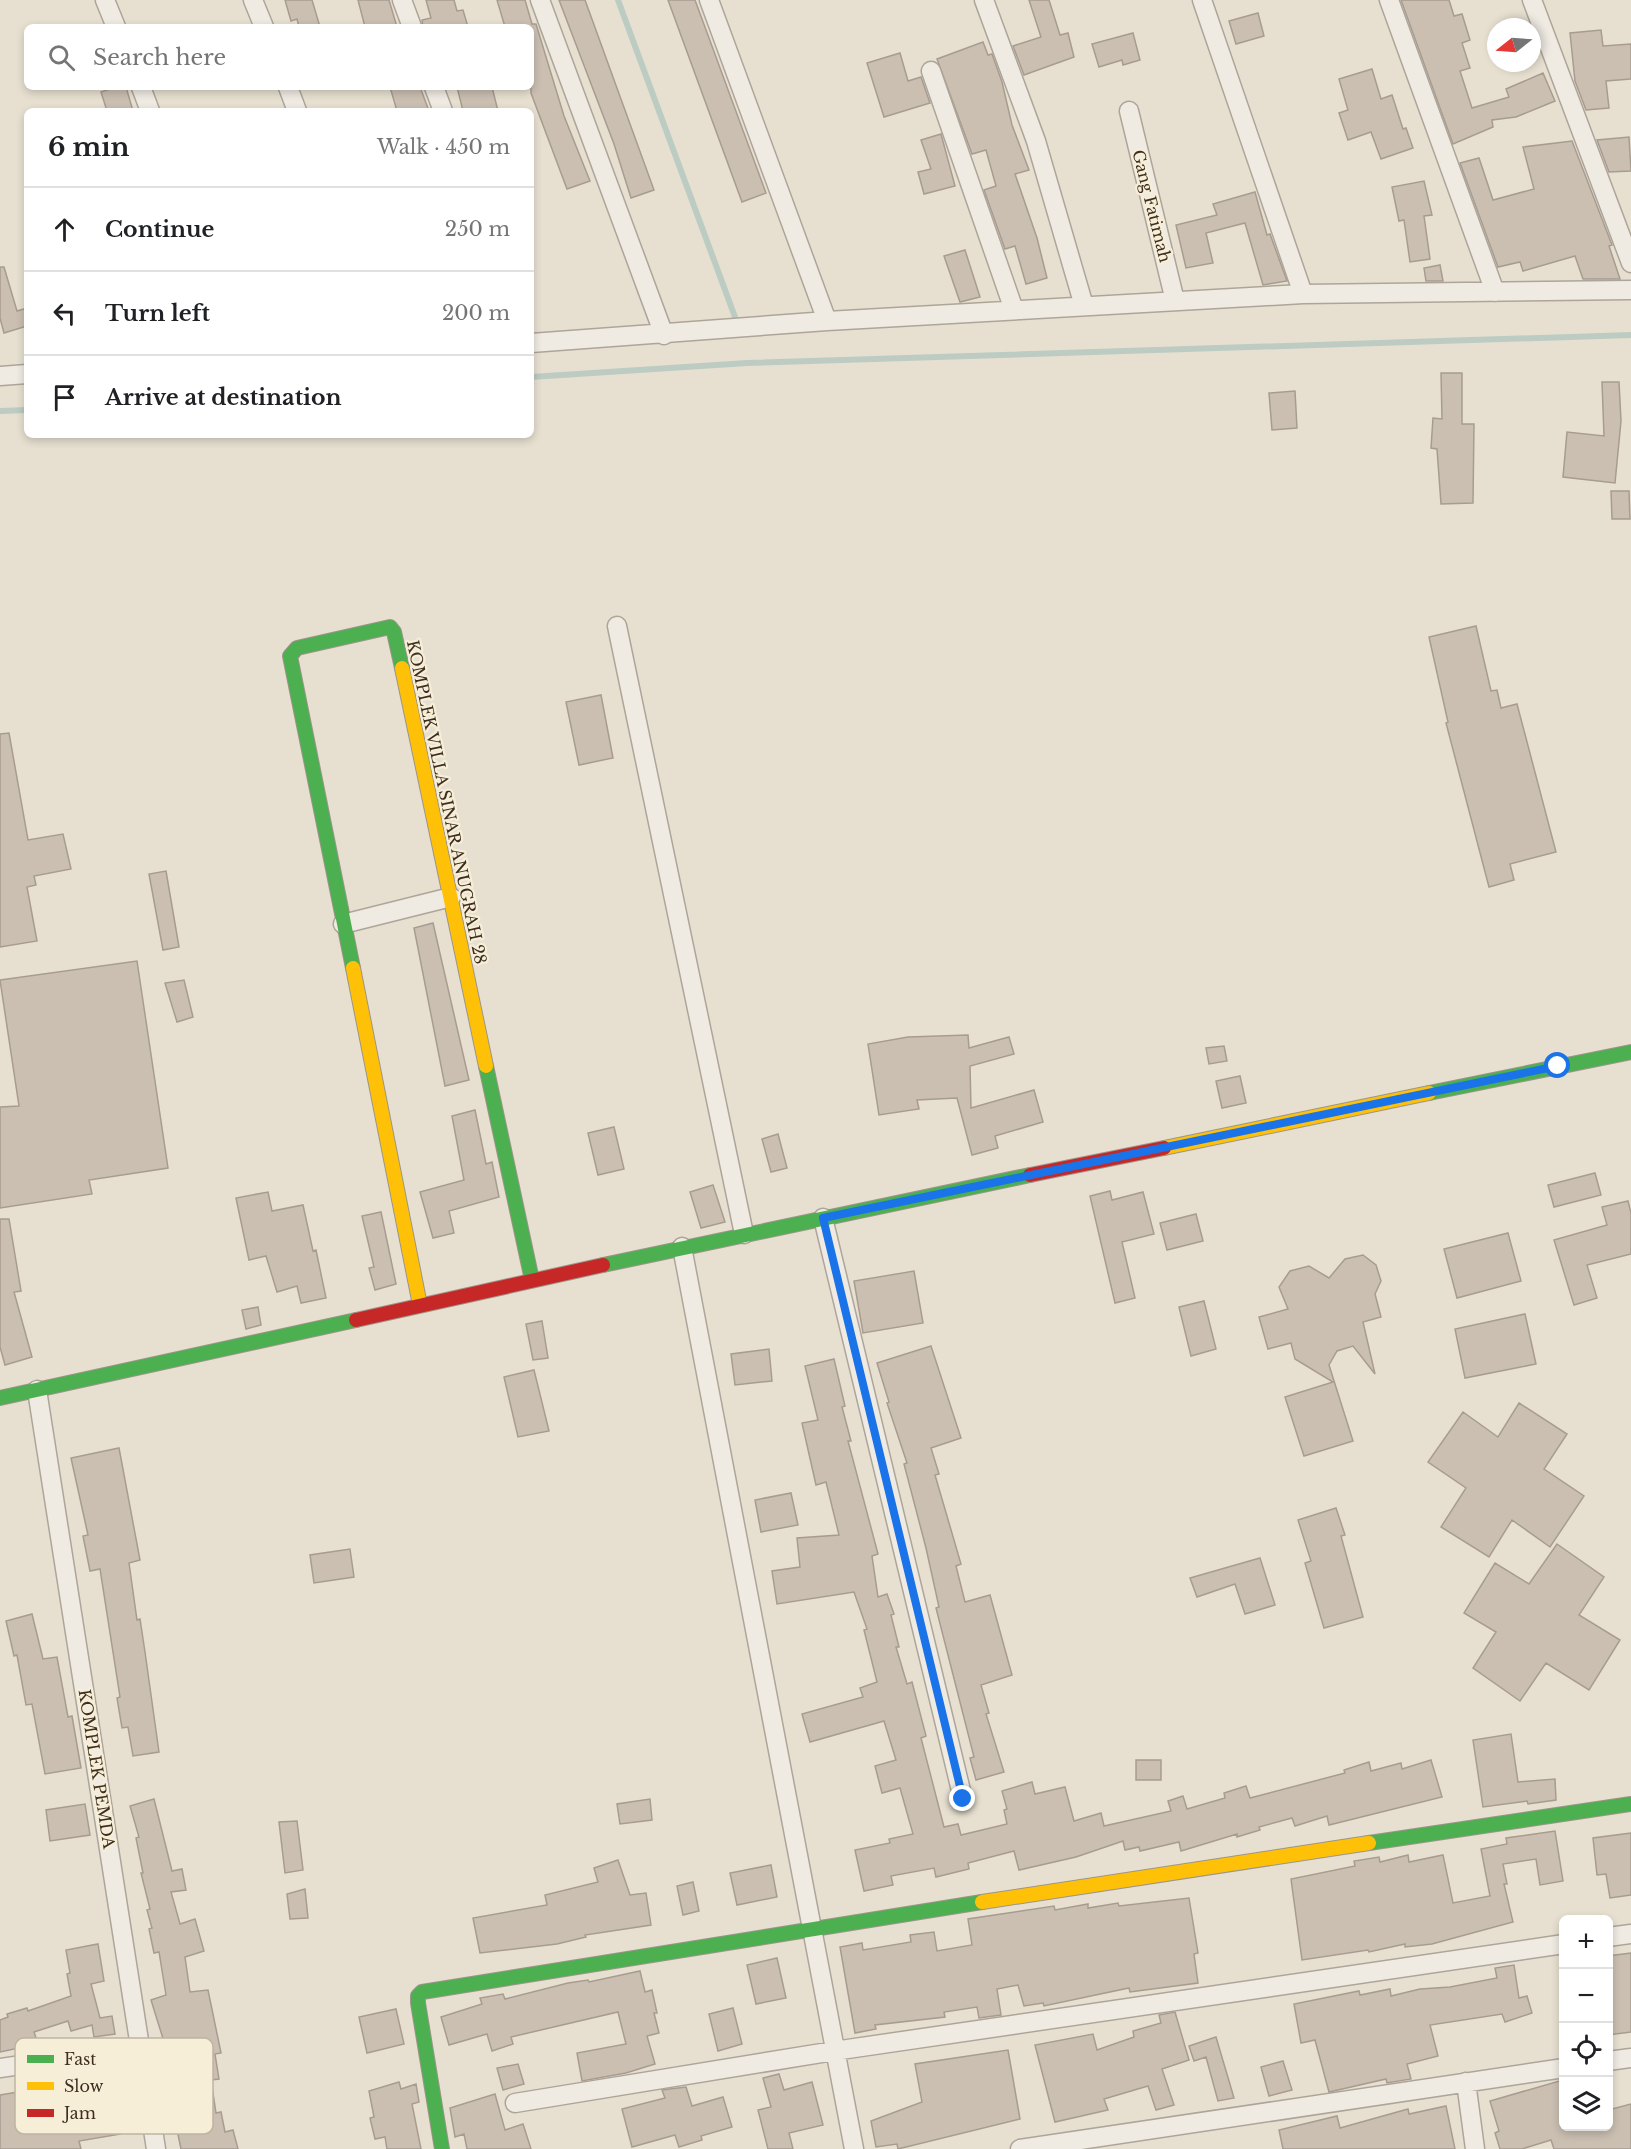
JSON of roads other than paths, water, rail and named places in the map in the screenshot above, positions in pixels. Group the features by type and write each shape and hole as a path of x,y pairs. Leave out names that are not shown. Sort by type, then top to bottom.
{"street":[{"path":"105,0 115,24"},
{"path":"254,0 263,24"},
{"path":"402,0 411,24"},
{"path":"540,0 664,335"},
{"path":"709,0 826,321"},
{"path":"984,0 1036,141 1083,306"},
{"path":"1202,0 1303,294"},
{"path":"1389,0 1495,292"},
{"path":"1532,0 1631,262"},
{"path":"931,70 1014,310"},
{"path":"142,90 149,108"},
{"path":"289,90 296,108"},
{"path":"435,90 442,108"},
{"name":"Gang Fatimah","path":"1129,111 1175,301"},
{"path":"534,343 664,335 826,321 1303,294 1631,290"},
{"path":"0,376 24,374"},
{"path":"617,626 744,1234"},
{"name":"KOMPLEK VILLA SINAR ANUGRAH 28","path":"420,1305 290,656 297,648 381,627 390,627 394,632 532,1280"},
{"path":"343,924 451,897"},
{"path":"0,1398 682,1247 1631,1052"},
{"path":"823,1218 963,1799"},
{"path":"682,1247 854,2149"},
{"name":"KOMPLEK PEMDA","path":"37,1390 140,2038"},
{"path":"442,2149 417,2003 418,1996 422,1992 813,1927 1631,1804"},
{"path":"1613,1936 1631,1934"},
{"path":"515,2103 834,2051 1559,1945"},
{"path":"1613,2060 1631,2058"},
{"path":"0,2068 15,2066"},
{"path":"1020,2149 1559,2069"},
{"path":"1466,2082 1475,2149"},
{"name":"KOMPLEK PEMDA","path":"154,2134 156,2149"}],"waterway":[{"path":"618,0 735,317"},
{"path":"534,377 747,363 1631,335"},
{"path":"0,411 24,410"}]}
